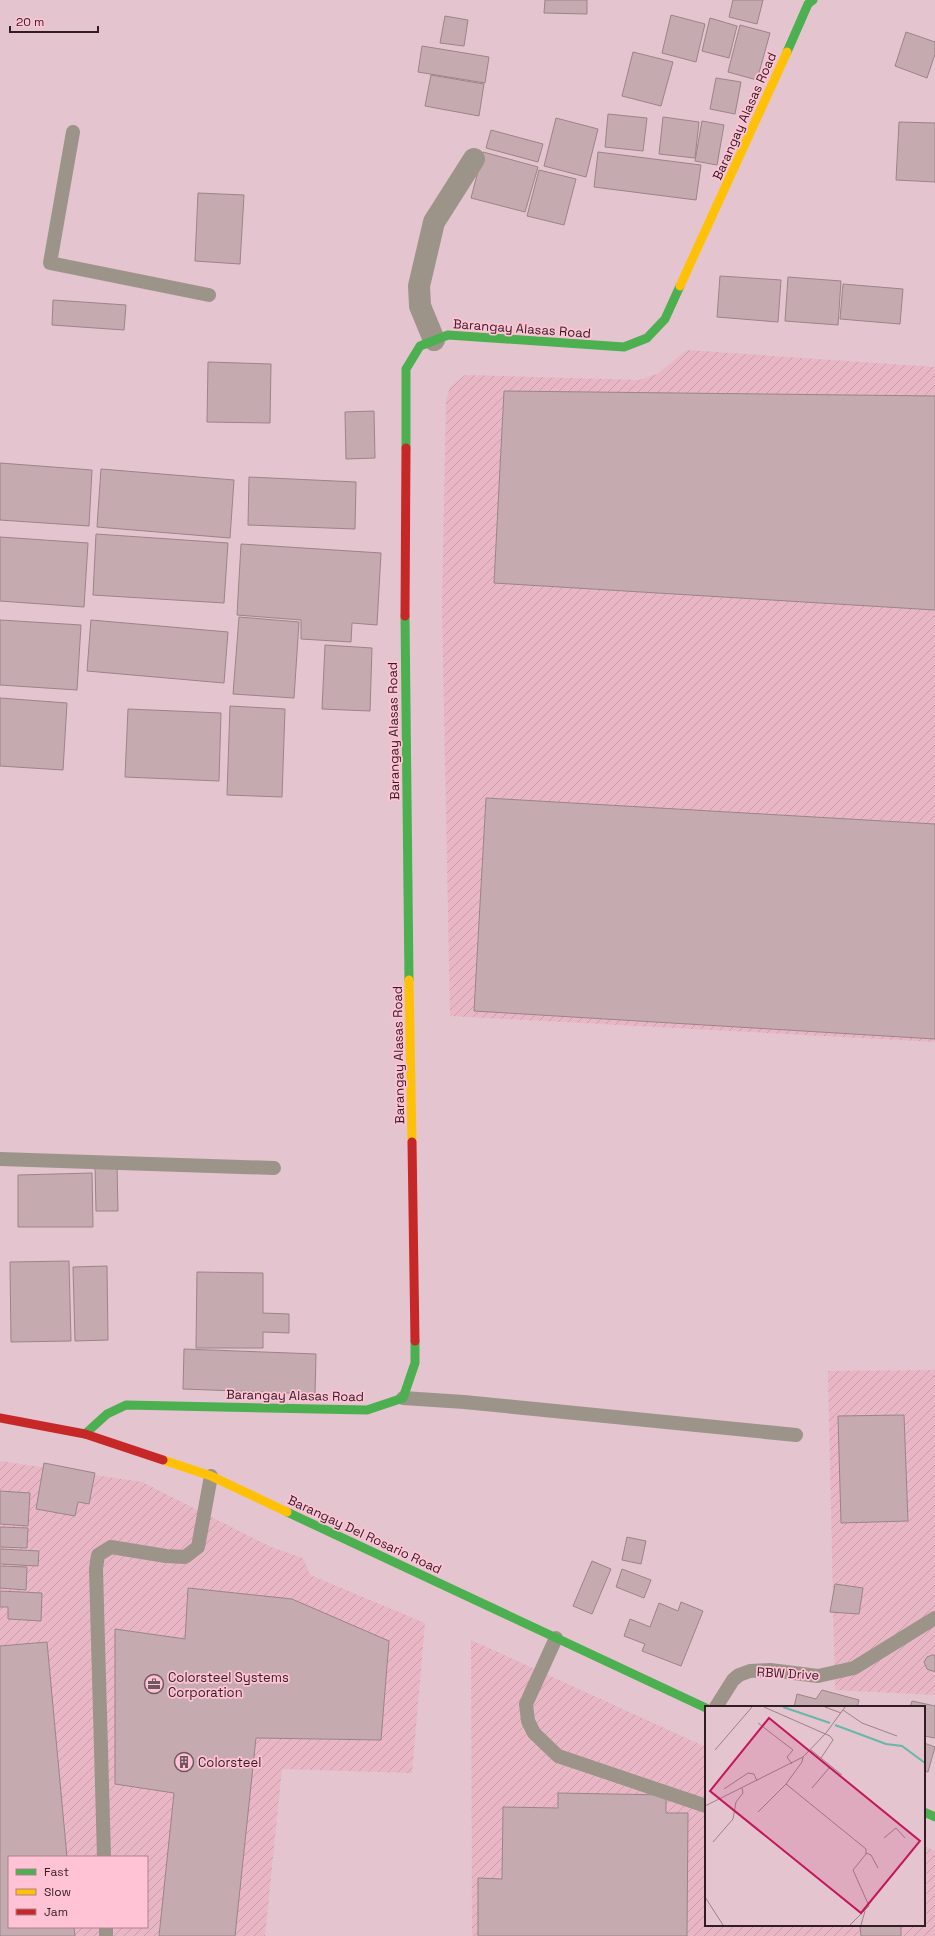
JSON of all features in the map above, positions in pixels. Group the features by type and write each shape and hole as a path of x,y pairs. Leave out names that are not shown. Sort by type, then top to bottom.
{"street":[{"name":"Barangay Alasas Road","path":"85,1434 108,1414 126,1405 368,1410 403,1398 415,1363 405,689 406,369 420,346 448,335 624,348 647,338 665,319 752,131 808,4 813,0"},
{"path":"434,340 420,306 419,286 434,222 474,158"},
{"name":"Barangay Del Rosario Road","path":"0,1418 85,1434 211,1476 705,1708"},
{"path":"925,1812 935,1817"}],"lane":[{"path":"73,132 50,263 209,294"},
{"path":"0,1159 274,1168"},
{"path":"403,1398 472,1403 796,1435"},
{"path":"104,1856 96,1569 98,1555 111,1547 166,1556 185,1557 198,1547 211,1476"},
{"name":"RBW Drive","path":"717,1706 733,1680 739,1675 750,1671 770,1670 818,1676 854,1668 935,1618"},
{"path":"556,1638 526,1704 528,1721 534,1733 558,1756 705,1806"}],"shaded area":[{"path":"687,350 935,367 935,1042 450,1016 442,608 446,400 450,387 465,375 639,380 657,374"},
{"path":"935,1370 935,1695 835,1690 828,1371"},
{"path":"0,1461 142,1482 271,1547 303,1558 310,1575 425,1623 412,1773 282,1769 265,1936 0,1936"},
{"path":"471,1640 705,1747 705,1926 925,1926 925,1846 935,1851 935,1936 472,1936"}],"building":[{"path":"545,0 587,0 587,14 544,13"},
{"path":"733,0 763,0 757,24 729,17"},
{"path":"671,15 705,24 696,62 662,53"},
{"path":"445,16 468,20 464,46 440,43"},
{"path":"710,18 737,26 729,58 702,51"},
{"path":"740,25 770,33 757,80 728,72"},
{"path":"906,32 935,42 935,54 927,78 895,66"},
{"path":"422,46 489,57 485,83 418,72"},
{"path":"633,52 673,62 661,106 622,96"},
{"path":"431,75 484,84 479,116 425,106"},
{"path":"716,78 741,82 735,114 710,109"},
{"path":"608,114 647,118 643,151 605,147"},
{"path":"663,117 699,122 695,158 659,154"},
{"path":"556,118 598,129 586,177 544,166"},
{"path":"702,121 724,125 717,165 695,161"},
{"path":"899,122 935,123 935,182 896,180"},
{"path":"491,130 543,144 538,162 486,148"},
{"path":"483,152 538,167 525,212 471,198"},
{"path":"598,152 701,165 696,200 594,187"},
{"path":"539,170 576,179 564,225 527,216"},
{"path":"198,193 244,195 240,264 195,261"},
{"path":"720,276 781,280 778,322 717,317"},
{"path":"788,277 841,281 838,325 785,321"},
{"path":"843,284 903,289 900,324 840,319"},
{"path":"53,300 126,305 124,330 52,325"},
{"path":"208,362 271,364 270,423 207,422"},
{"path":"504,391 935,396 935,610 494,583"},
{"path":"374,411 375,458 346,459 345,412"},
{"path":"0,463 92,470 89,526 0,520"},
{"path":"101,469 234,480 230,538 97,527"},
{"path":"249,477 356,482 355,529 248,525"},
{"path":"96,534 228,543 224,603 93,595"},
{"path":"0,537 88,543 84,607 0,601"},
{"path":"241,544 381,553 377,625 352,623 351,642 301,639 301,620 237,615"},
{"path":"239,617 299,622 294,698 233,694"},
{"path":"0,620 81,625 77,690 0,685"},
{"path":"91,620 228,632 224,683 87,671"},
{"path":"325,645 372,648 370,711 322,709"},
{"path":"0,698 67,703 63,770 0,766"},
{"path":"230,706 285,709 282,797 227,795"},
{"path":"128,709 221,713 219,781 125,777"},
{"path":"486,798 935,824 935,1039 474,1011"},
{"path":"95,1165 117,1165 118,1211 96,1211"},
{"path":"92,1173 93,1227 18,1227 18,1175"},
{"path":"69,1261 71,1341 11,1342 10,1262"},
{"path":"107,1266 108,1340 75,1341 73,1267"},
{"path":"197,1272 263,1273 263,1313 289,1314 289,1333 263,1332 263,1348 196,1348"},
{"path":"184,1349 316,1354 315,1394 183,1389"},
{"path":"904,1415 908,1521 841,1523 838,1416"},
{"path":"44,1463 95,1473 89,1504 78,1502 75,1516 36,1509"},
{"path":"0,1491 30,1493 28,1526 0,1524"},
{"path":"0,1527 28,1528 27,1548 0,1547"},
{"path":"627,1537 646,1541 641,1564 622,1560"},
{"path":"0,1549 39,1551 38,1566 0,1564"},
{"path":"592,1561 611,1569 592,1614 573,1606"},
{"path":"0,1566 27,1567 26,1590 0,1588"},
{"path":"622,1569 651,1580 644,1598 616,1587"},
{"path":"835,1584 863,1588 859,1614 830,1612"},
{"name":"Colorsteel","path":"188,1588 292,1599 389,1641 381,1740 256,1738 235,1936 159,1936 174,1793 115,1784 115,1629 185,1639"},
{"path":"0,1591 42,1593 41,1621 8,1619 8,1607 0,1607"},
{"path":"681,1602 703,1611 681,1666 642,1651 645,1644 624,1636 630,1619 650,1627 659,1603 678,1611"},
{"path":"47,1642 67,1856 8,1856 8,1928 74,1928 75,1936 0,1936 0,1646"},
{"path":"935,1655 935,1671 927,1669 924,1662 927,1657"},
{"path":"822,1690 859,1700 857,1706 794,1706 797,1694 816,1699"},
{"path":"912,1701 935,1706 935,1738 925,1736 925,1706 910,1706"},
{"path":"925,1743 935,1747 928,1772 925,1771"},
{"path":"558,1793 666,1795 666,1813 688,1813 687,1936 478,1936 478,1878 502,1879 503,1807 558,1808"},
{"path":"860,1926 901,1926 901,1936 861,1936"}],"traffic: fast":[{"path":"787,52 808,4 813,0"},
{"path":"406,448 406,369 420,346 448,335 624,347 647,338 665,319 680,286"},
{"path":"405,616 409,980"},
{"path":"85,1434 107,1414 126,1405 367,1410 403,1398 415,1363 415,1341"},
{"path":"287,1512 705,1708"},
{"path":"925,1812 935,1817"}],"traffic: slow":[{"path":"680,286 787,52"},
{"path":"409,980 412,1142"},
{"path":"163,1460 211,1476 287,1512"}],"traffic: jam":[{"path":"405,616 406,448"},
{"path":"412,1142 415,1341"},
{"path":"0,1418 85,1434 163,1460"}],"place":[{"name":"Colorsteel Systems Corporation","path":"154,1684"},
{"name":"Colorsteel","path":"184,1762"}]}
